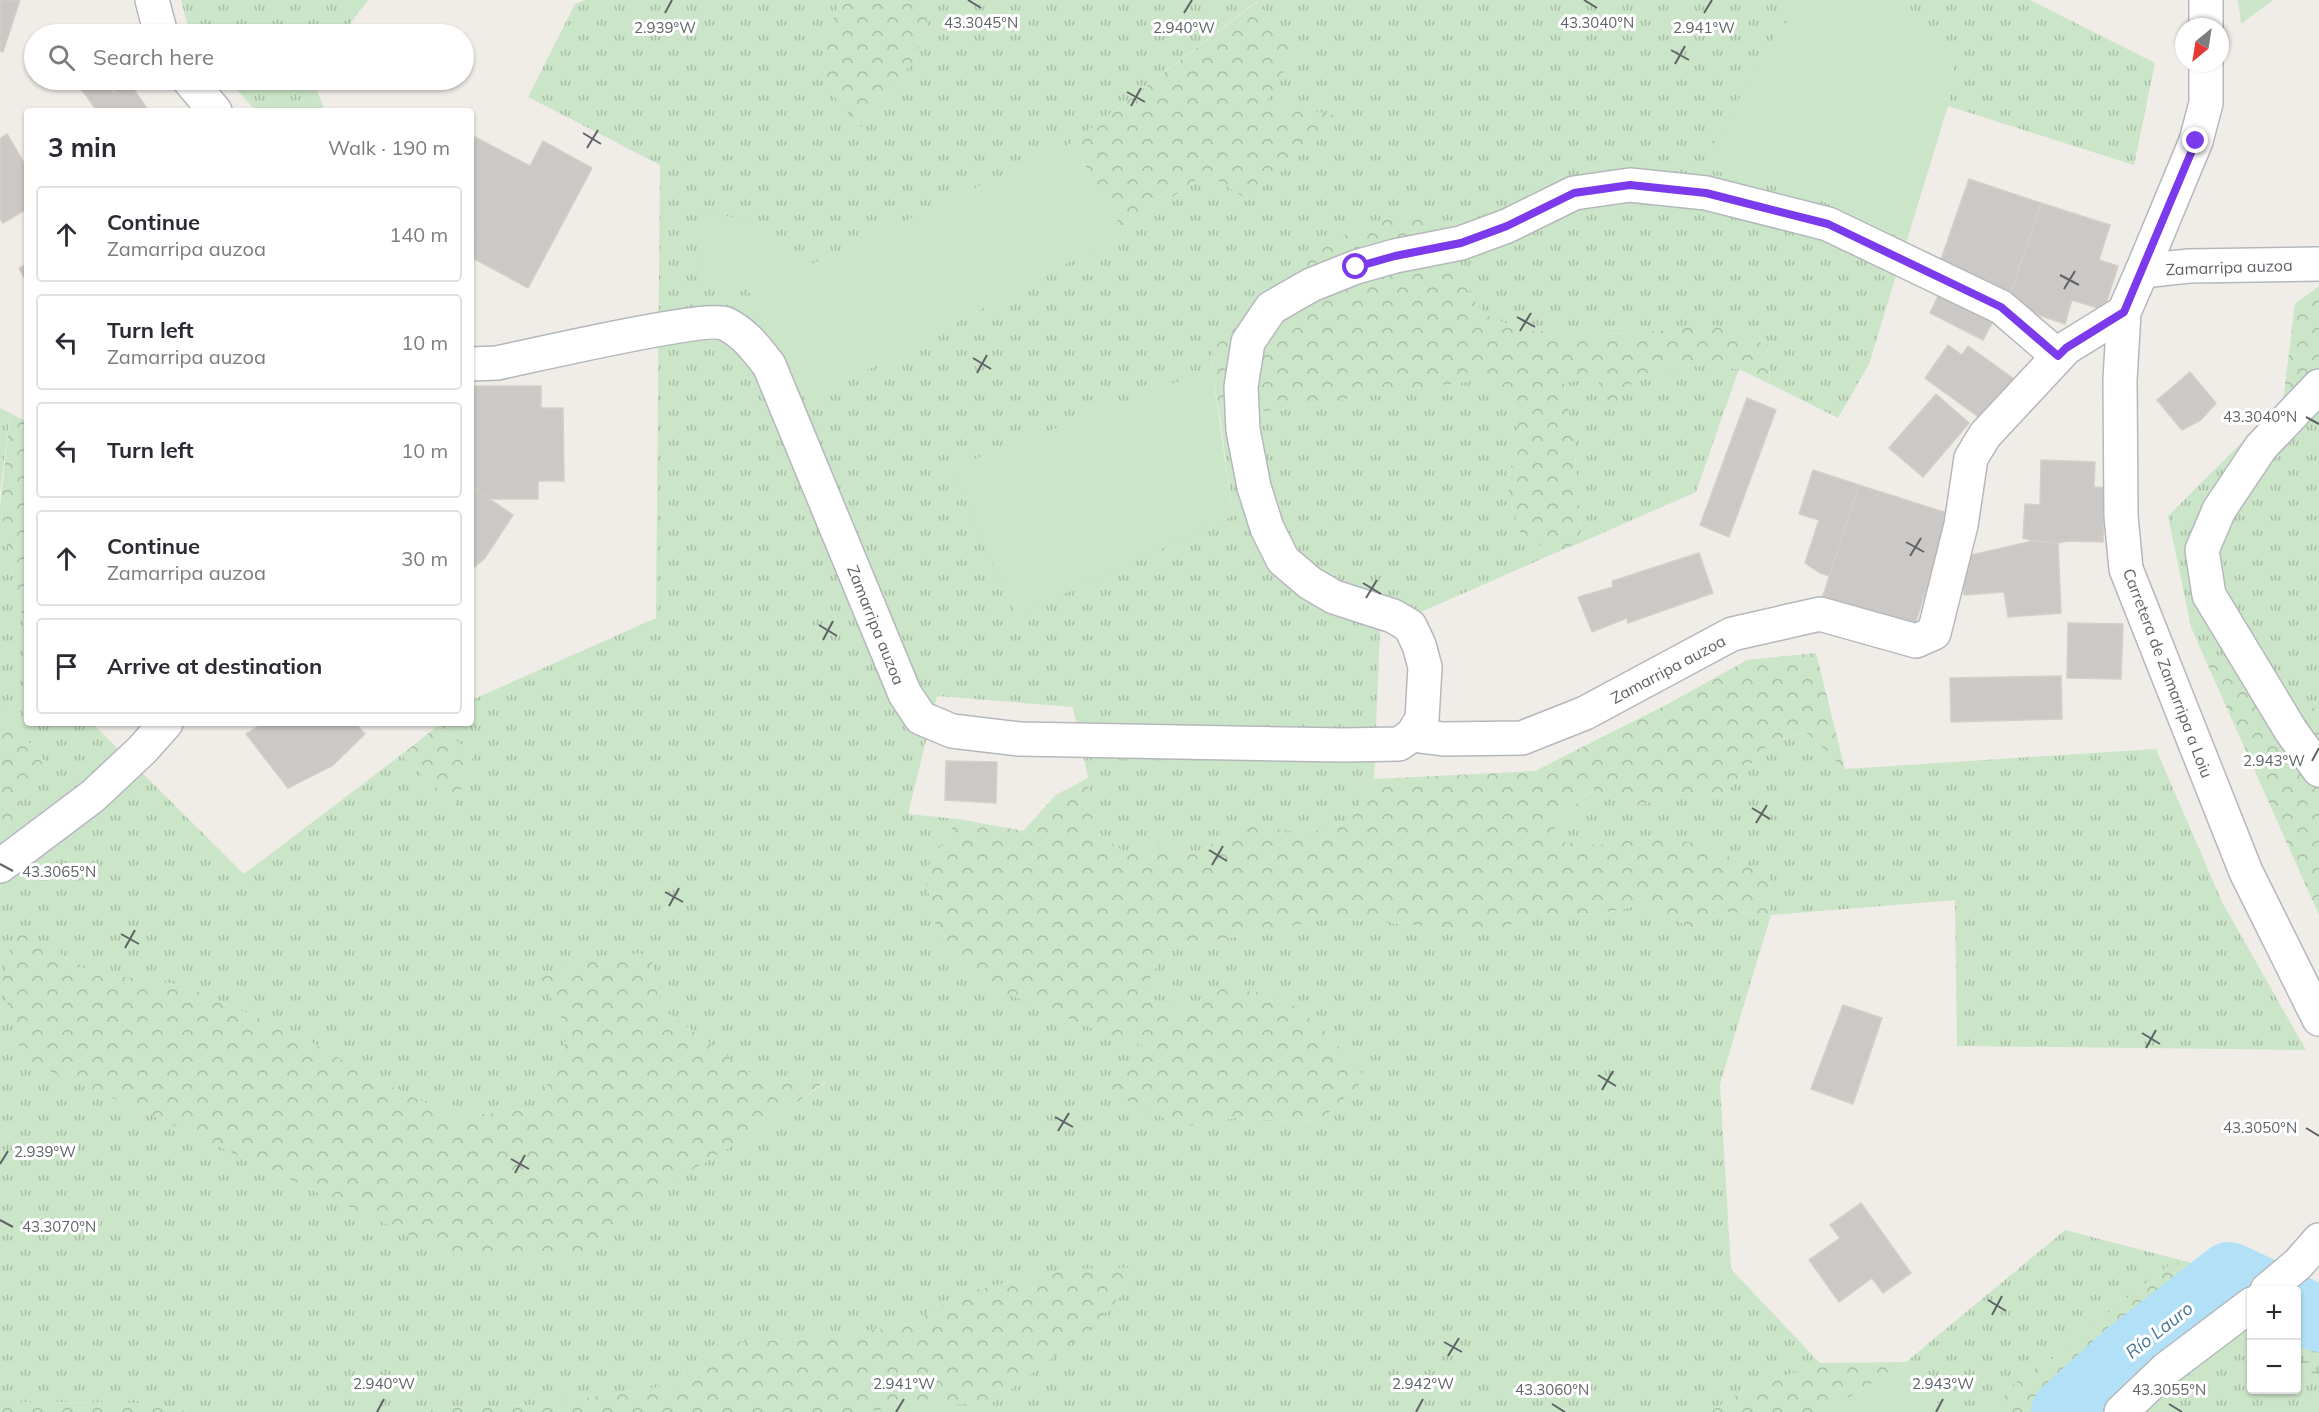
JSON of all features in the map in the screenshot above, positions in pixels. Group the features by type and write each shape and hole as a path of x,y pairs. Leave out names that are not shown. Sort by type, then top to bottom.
{"street":[{"path":"152,0 158,24"},
{"path":"2206,0 2206,18"},
{"name":"Zamarripa auzoa","path":"2206,72 2206,103 2196,141 2142,271 2189,266 2319,264"},
{"path":"197,90 212,108"},
{"path":"1412,735 1422,719 1425,667 1419,645 1410,626 1393,616 1334,597 1310,584 1284,561 1267,528 1254,487 1243,429 1241,387 1248,342 1271,308 1311,285 1356,267 1395,256 1461,243 1507,226 1574,193 1630,185 1706,193 1828,224 2001,307 2058,356"},
{"name":"Carretera de Zamarripa a Loiu","path":"2142,271 2124,312 2120,380 2121,516 2126,569 2246,872 2319,1019"},
{"name":"Zamarripa auzoa","path":"474,364 497,363 680,326 725,323 749,340 769,365 904,694 921,718 952,731 1020,739 1399,744 1412,735 1443,739 1522,738 1585,713 1732,634 1820,614 1916,641 1934,633 1961,525 1971,458 1985,435 2066,348 2124,312"},
{"path":"2319,386 2261,447 2219,510 2202,550 2209,595 2291,731 2319,770"},
{"path":"0,866 93,796 142,750 163,726"},
{"path":"2272,1286 2298,1264 2319,1240"},
{"path":"2121,1412 2166,1369 2243,1311"}],"green space":[{"path":"181,0 368,0 350,24 187,24"},
{"path":"585,0 841,0 826,34 914,60 935,0 1806,0 1773,39 1706,168 1810,195 1907,240 1869,364 1838,418 1770,384 1767,345 1646,333 1589,334 1522,330 1484,314 1460,278 1214,342 1212,369 952,468 1233,516 1220,418 1477,380 1513,403 1519,442 1506,483 1520,532 1553,554 1380,630 1374,779 1350,822 1298,836 1247,819 1199,853 1162,845 1124,852 1092,829 1088,778 1073,707 937,696 908,814 958,819 924,872 1059,1014 1154,1049 1097,1085 1183,1127 1234,1118 1318,1122 1365,1078 1320,1026 1223,988 1182,1011 1139,995 1169,946 1256,934 1329,918 1489,933 1534,915 1602,913 1642,905 1693,928 1726,912 1770,915 1769,876 1654,837 1598,845 1546,841 1563,815 1596,788 1627,809 1683,792 1724,795 1769,743 1807,732 1845,769 2156,749 2222,902 2306,1050 1957,1046 1955,900 1771,915 1720,1084 1731,1269 1820,1363 1743,1391 1710,1412 851,1412 1069,1269 961,1293 909,1324 813,1340 720,1342 673,1385 536,1405 440,1408 426,1412 187,1412 147,1403 19,1402 0,1393 0,839 44,761 0,707 0,507 24,626 24,726 95,726 244,874 401,755 455,806 473,756 440,726 474,726 474,699 656,618 660,165 528,97 575,4","holes":["1257,1 1266,102 1206,173 1124,232 808,402 744,282 762,222 798,271 1072,143","16,926 89,972 182,985 300,1036 374,1078 454,1117 537,1109 569,1033 541,978 650,952 662,1009 758,1078 826,1082 767,1125 687,1173 352,1208 136,1108 23,1059"]},
{"path":"841,0 935,0 914,60 861,127 826,87 826,34"},
{"path":"1806,0 1879,0 1954,59 1948,106 1907,240 1810,195 1706,168 1712,147 1773,39"},
{"path":"1879,0 2030,0 2155,63 2134,165 1948,106 1954,59"},
{"path":"2238,0 2273,0 2241,24"},
{"path":"1258,1 1295,52 1266,102 1344,117 1248,200 1206,173 1124,232 1072,143"},
{"path":"237,90 317,90 324,108 253,108"},
{"path":"1072,143 1124,232 808,402 744,282 704,284 701,212 762,222 798,271"},
{"path":"1425,208 1460,278 1484,314 1522,330 1589,334 1646,333 1707,323 1767,345 1770,384 1739,369 1691,365 1638,375 1612,410 1597,379 1564,382 1574,443 1582,542 1553,554 1520,532 1506,483 1519,442 1513,403 1477,380 1220,418 1212,369 1214,342 1278,275 1355,229"},
{"path":"2319,286 2319,371 2283,401 2295,304"},
{"path":"1692,365 1739,369 1696,492 1582,542 1574,443 1564,382 1638,375"},
{"path":"1212,369 1233,516 1016,616 952,468"},
{"path":"2319,371 2319,710 2205,659 2191,627 2168,516 2283,401"},
{"path":"0,408 10,413 0,493"},
{"path":"10,413 24,420 24,626 0,507"},
{"path":"1816,653 1845,769 1806,732 1769,743 1724,795 1683,792 1627,809 1595,788 1563,815 1547,841 1598,845 1654,837 1703,844 1769,876 1771,915 1726,912 1693,928 1642,905 1602,913 1534,915 1490,933 1329,918 1256,934 1169,946 1140,995 1182,1011 1223,988 1279,995 1320,1026 1366,1078 1318,1122 1234,1118 1183,1127 1096,1086 1153,1049 1094,1029 978,982 939,941 924,872 958,819 1023,831 1056,795 1088,778 1092,829 1124,852 1162,845 1199,853 1247,819 1298,835 1350,822 1374,779 1535,771 1666,705 1747,660"},
{"path":"2205,659 2319,710 2319,915"},
{"path":"0,707 44,761 0,839"},
{"path":"440,726 473,756 455,806 401,755"},
{"path":"16,925 89,972 182,985 300,1036 374,1078 454,1117 537,1109 569,1033 540,977 600,956 650,952 662,1009 758,1078 826,1081 767,1125 687,1173 575,1256 455,1256 136,1108 22,1059 2,983"},
{"path":"2065,1230 2281,1286 2247,1286 2247,1394 2301,1394 2301,1366 2319,1377 2319,1412 2095,1412 2121,1388 2067,1345 2010,1387 1994,1412 1944,1412 1906,1362"},
{"path":"2177,1259 2200,1322 2095,1412 1994,1412 2010,1387"},
{"path":"1148,1267 1091,1328 995,1402 851,1412 426,1412 440,1408 536,1405 673,1385 720,1342 813,1340 909,1324 961,1293 1069,1269"},
{"path":"2301,1292 2319,1296 2319,1306 2301,1315"},
{"path":"2319,1306 2319,1377 2301,1366 2301,1315"},
{"path":"1906,1362 1826,1412 1710,1412 1743,1391 1820,1363"},
{"path":"1906,1362 1944,1412 1826,1412"},
{"path":"0,1393 20,1402 147,1403 187,1412 0,1412"}],"building":[{"path":"0,0 20,0 3,52 0,51"},
{"path":"82,90 112,90 113,92 134,90 147,108 95,108"},
{"path":"7,134 24,163 24,211 3,223 0,218 0,139"},
{"path":"475,137 530,166 543,141 592,168 528,288 474,259"},
{"path":"1969,179 2041,203 2011,293 1938,268"},
{"path":"2041,203 2110,225 2099,260 2118,266 2104,310 2072,300 2065,324 2007,304"},
{"path":"24,266 24,277 19,268"},
{"path":"1939,294 1993,321 1983,340 1930,313"},
{"path":"1948,345 1962,355 1968,346 2014,379 1984,421 1925,378"},
{"path":"2190,372 2216,403 2201,420 2182,430 2157,400"},
{"path":"474,386 541,386 541,408 563,408 564,481 538,481 538,499 490,499 474,488"},
{"path":"1936,394 1969,423 1923,477 1889,448"},
{"path":"1747,398 1776,410 1729,537 1700,525"},
{"path":"2041,460 2095,462 2094,487 2105,488 2103,542 2058,543 2023,538 2025,504 2040,505"},
{"path":"1813,470 1859,485 1830,576 1820,573 1805,563 1819,520 1799,514"},
{"path":"1859,485 1950,514 1913,631 1821,602"},
{"path":"474,488 513,515 485,558 474,567"},
{"path":"2033,541 2058,543 2061,613 2008,617 2004,592 1964,595 1962,557"},
{"path":"1699,553 1713,593 1628,623 1627,618 1592,632 1578,597 1613,587 1612,581"},
{"path":"2068,623 2123,624 2121,679 2067,678"},
{"path":"2061,676 2062,719 1951,722 1950,678"},
{"path":"258,726 358,726 365,734 332,766 288,788 246,734"},
{"path":"946,761 997,762 996,803 945,800"},
{"path":"1843,1005 1882,1018 1853,1104 1811,1089"},
{"path":"1861,1203 1911,1273 1883,1293 1872,1278 1839,1302 1809,1260 1840,1238 1830,1225"}],"waterway":[{"name":"Río Lauro","path":"2064,1412 2129,1353 2229,1275 2252,1286"},
{"name":"Río Lauro","path":"2301,1310 2319,1319"}],"route":[{"path":"1356,267 1395,256 1461,243 1507,226 1574,193 1630,185 1706,193 1828,224 2001,307 2058,356 2066,348 2124,312 2196,141"}]}
